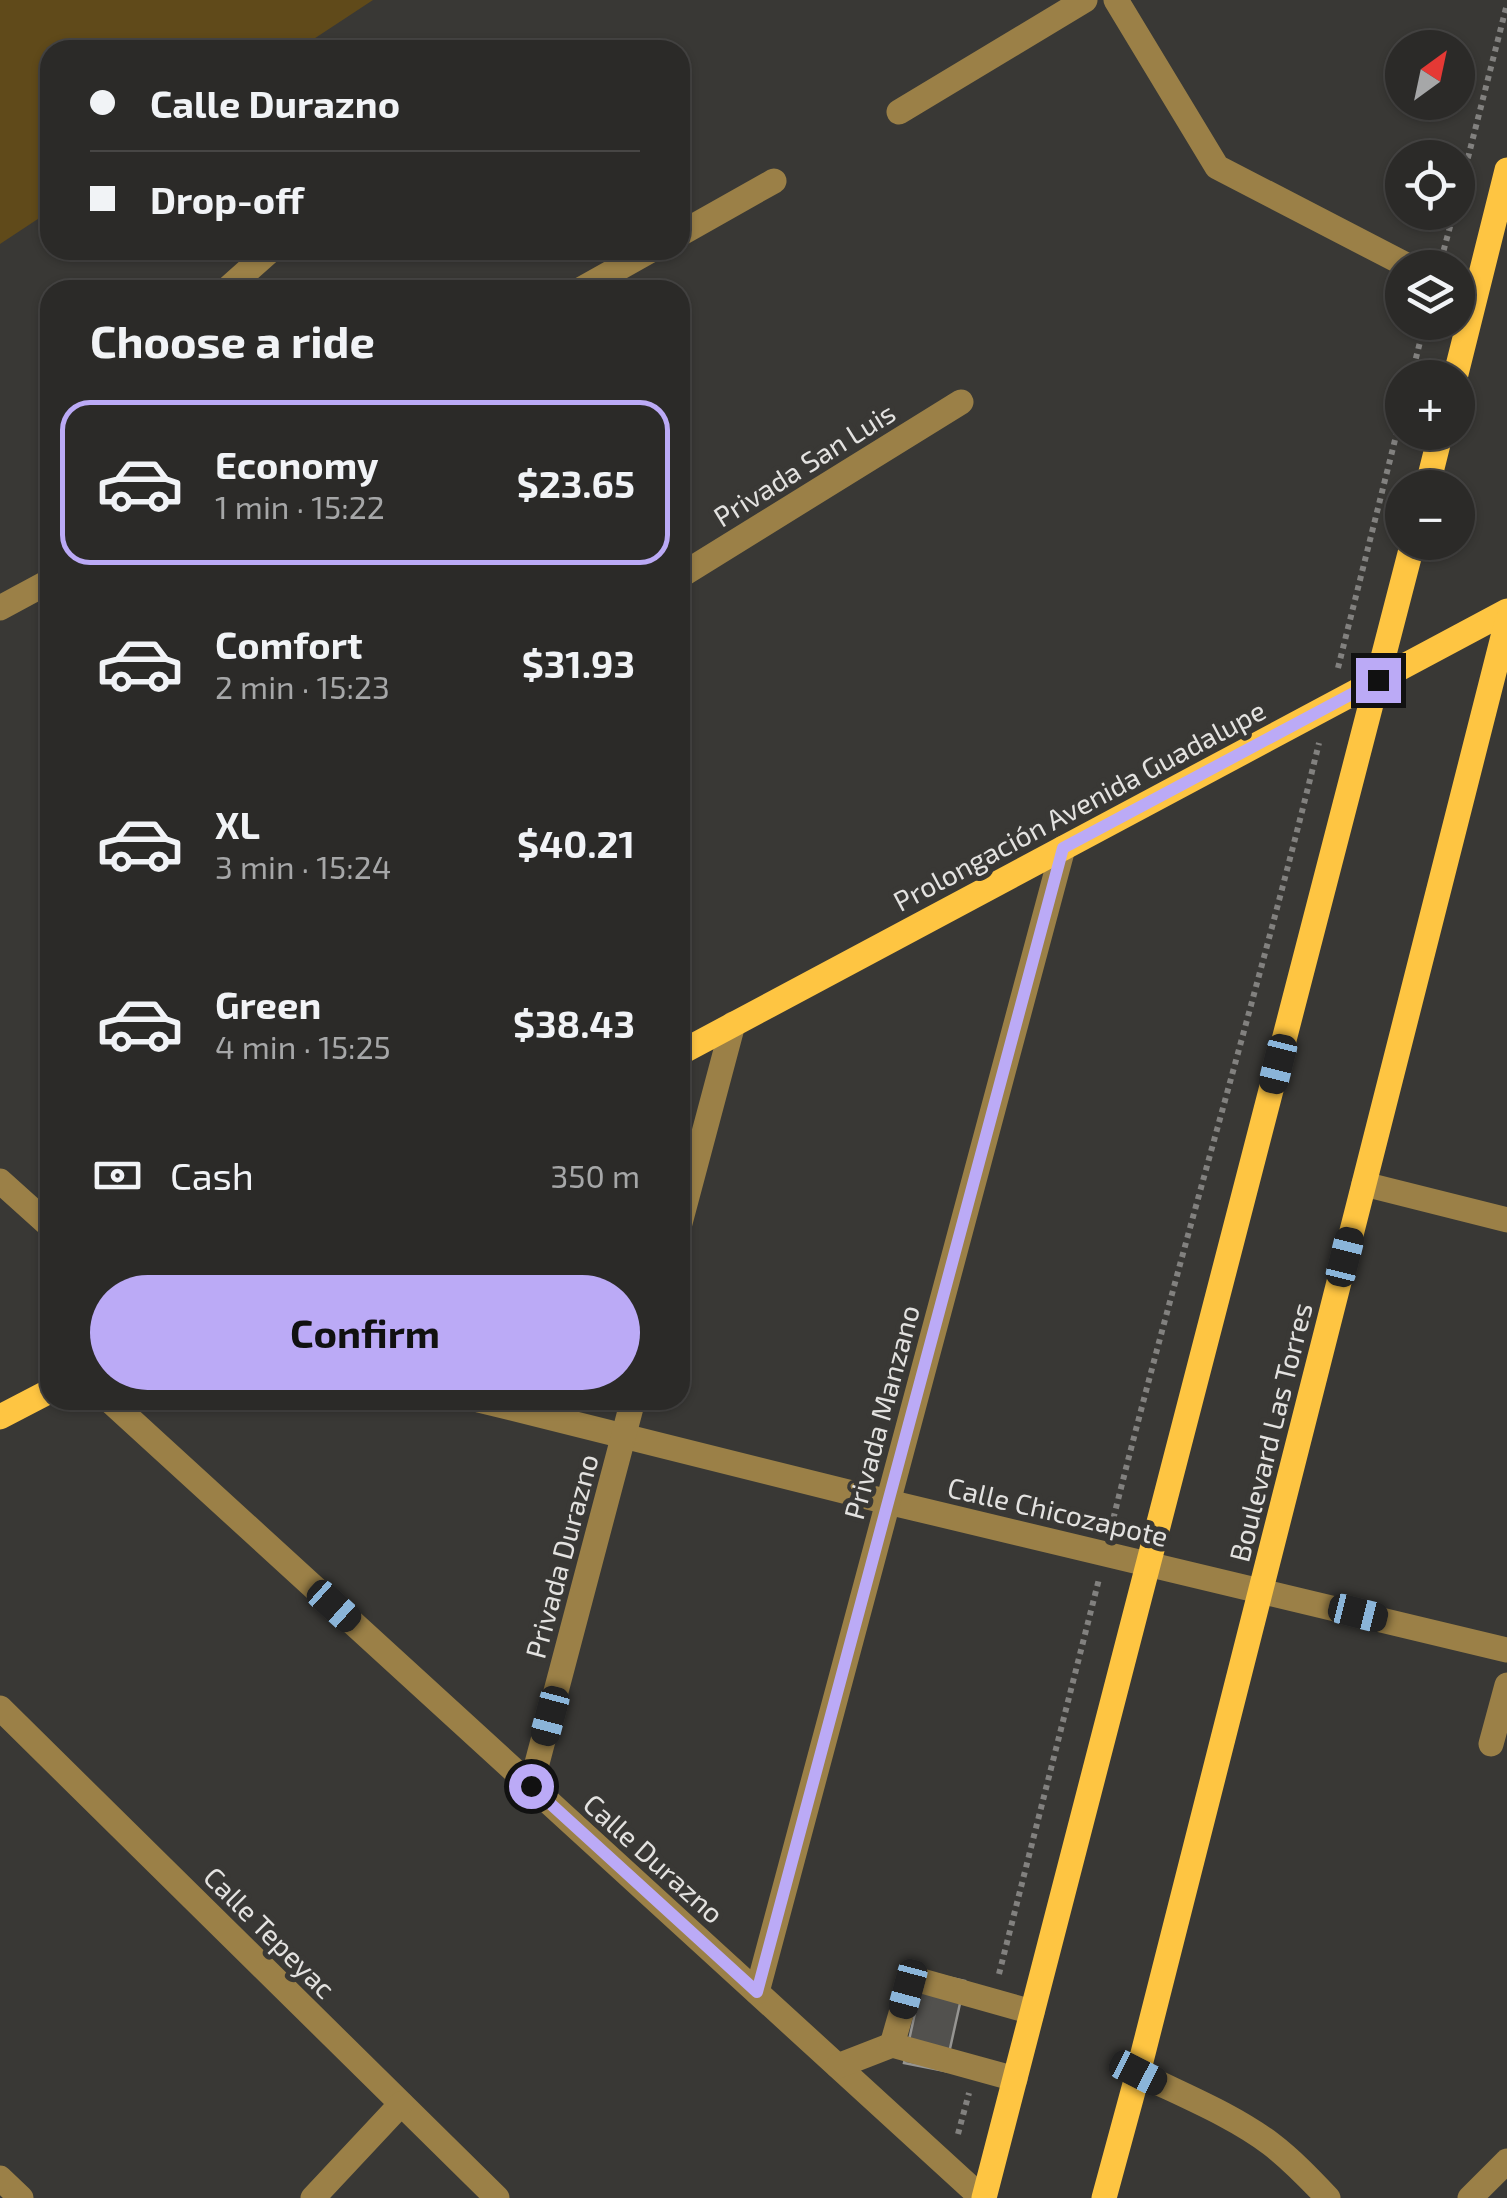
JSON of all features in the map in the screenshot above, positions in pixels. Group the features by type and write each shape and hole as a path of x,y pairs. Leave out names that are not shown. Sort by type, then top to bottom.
{"main road":[{"path":"1475,268 1507,170"},
{"path":"983,2198 1408,560"},
{"name":"Prolongación Avenida Guadalupe","path":"690,1048 1507,612"},
{"name":"Boulevard Las Torres","path":"1104,2198 1507,621"},
{"path":"0,1417 40,1395"}],"street":[{"path":"899,112 1085,0"},
{"path":"1116,0 1216,167 1385,254"},
{"path":"690,228 774,181"},
{"path":"237,280 260,260"},
{"path":"598,280 633,260"},
{"name":"Privada San Luis","path":"690,570 960,402"},
{"path":"0,608 40,586"},
{"name":"Privada Manzano","path":"757,1992 1063,848"},
{"path":"690,1185 733,1024"},
{"path":"0,1181 40,1217"},
{"path":"1364,1184 1507,1220"},
{"name":"Calle Durazno","path":"120,1410 983,2198"},
{"name":"Calle Chicozapote","path":"518,1410 1507,1650"},
{"name":"Privada Durazno","path":"531,1786 630,1410"},
{"path":"1491,1744 1507,1685"},
{"name":"Calle Tepeyac","path":"0,1708 496,2198"},
{"path":"892,2045 913,1982 922,1981 1032,2012"},
{"path":"838,2066 892,2045 1015,2079"},
{"path":"1138,2073 1270,2142 1328,2198"},
{"path":"313,2198 402,2104"},
{"path":"1470,2198 1507,2161"},
{"path":"0,2178 21,2198"}],"path":[{"path":"1472,140 1507,4"},
{"path":"992,2001 1138,1421 1282,898 1392,450"},
{"path":"949,2168 975,2068"}],"shaded area":[{"path":"0,0 373,0 312,40 40,40 40,218 0,244"}],"building":[{"path":"924,1972 965,1981 945,2071 904,2063"}],"route":[{"path":"531,1786 757,1992 1063,848 1378,680"}]}
